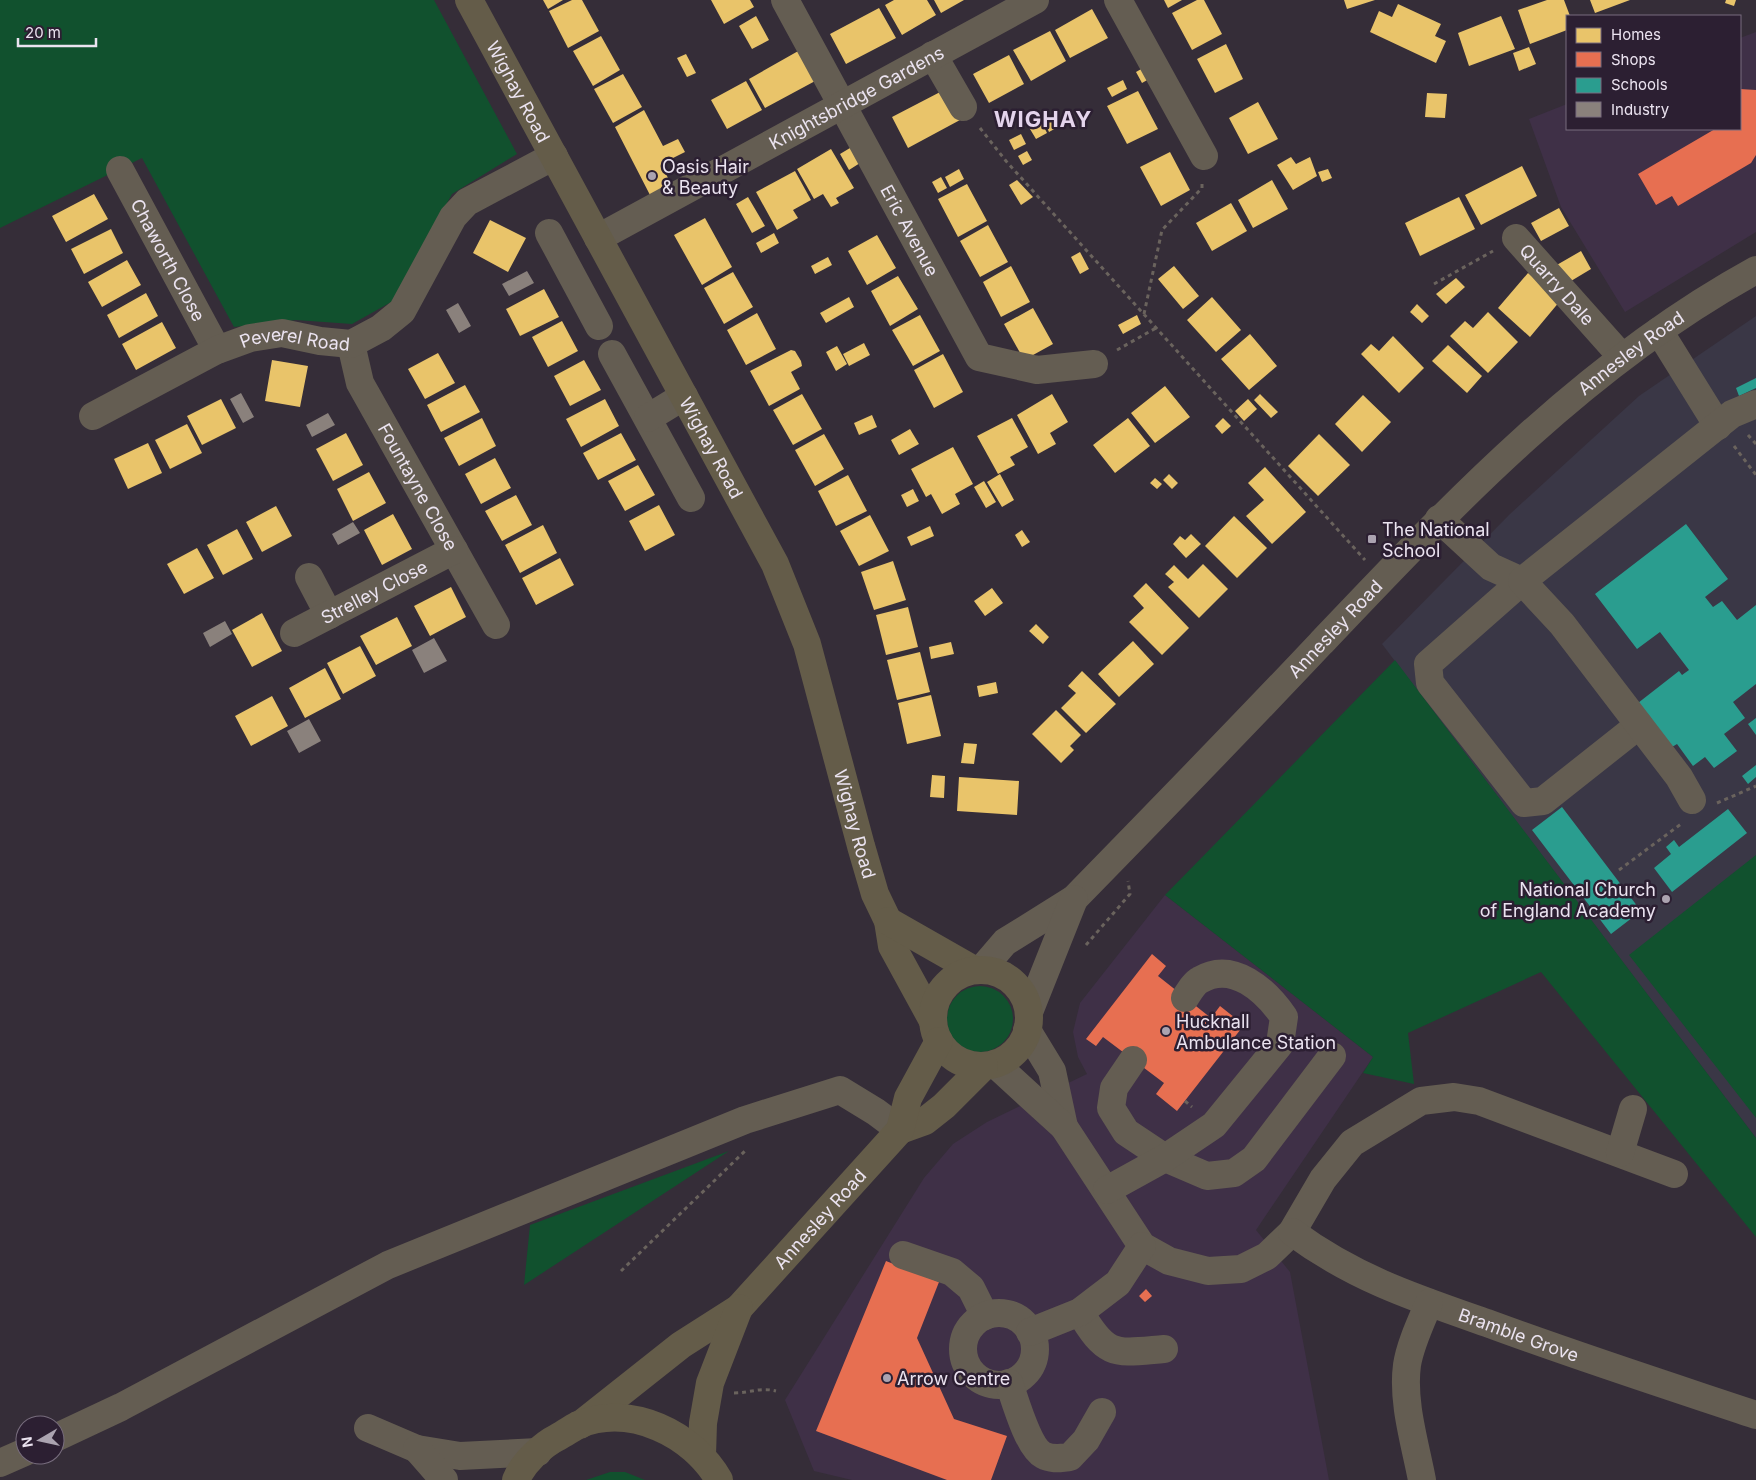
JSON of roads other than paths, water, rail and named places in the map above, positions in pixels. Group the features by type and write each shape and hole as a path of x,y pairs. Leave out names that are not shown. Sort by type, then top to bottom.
{"main road":[{"name":"Wighay Road","path":"469,0 776,564 807,644 875,894 888,921 892,946 936,1031"},
{"path":"888,921 977,970 998,973 1013,982 1024,996 1028,1021 1020,1047 1007,1059 990,1065 968,1064 958,1060 945,1050 936,1031 934,1004 943,988 956,976 977,970"},
{"name":"Annesley Road","path":"900,1130 908,1098 936,1031"},
{"name":"Annesley Road","path":"580,1425 682,1345 739,1308 900,1130 924,1121 944,1106 990,1065"},
{"name":"Annesley Road","path":"702,1455 703,1423 710,1383 739,1308"},
{"path":"516,1480 519,1473 545,1444 580,1425 612,1418 645,1422 676,1434 702,1455 720,1480"}],"street":[{"name":"Eric Avenue","path":"785,0 979,357 1037,370 1094,364"},
{"name":"Knightsbridge Gardens","path":"567,264 600,241 842,105 1035,0"},
{"path":"1118,0 1204,156"},
{"path":"933,55 963,106"},
{"name":"Peverel Road","path":"92,416 217,350 250,338 282,334 351,344 381,328 402,311 454,217 467,202 554,156"},
{"name":"Chaworth Close","path":"120,170 217,350"},
{"path":"549,233 599,326"},
{"name":"Quarry Dale","path":"1516,238 1622,357"},
{"name":"Annesley Road","path":"977,970 1005,942 1074,899 1439,519 1552,413 1622,357 1659,331 1756,270"},
{"path":"1659,331 1718,426"},
{"name":"Fountayne Close","path":"351,344 360,383 496,625"},
{"path":"612,354 691,498"},
{"path":"648,418 684,396"},
{"path":"1639,725 1543,801 1524,803 1430,683 1428,664 1522,581 1732,414 1756,404"},
{"path":"1439,519 1491,567 1522,581 1562,624 1679,777 1695,806"},
{"name":"Strelley Close","path":"294,633 454,550"},
{"path":"309,577 329,615"},
{"name":"Annesley Road","path":"1028,1021 1074,899"},
{"path":"1107,1190 1165,1158 1214,1125 1280,1044 1284,1017 1270,996 1237,976 1218,972 1198,980 1185,998"},
{"path":"1028,1021 1052,1071 1064,1127"},
{"path":"1133,1060 1114,1088 1111,1108 1126,1132 1165,1158 1206,1176 1234,1173 1254,1159 1332,1056"},
{"path":"990,1065 1064,1127 1142,1246 1169,1260 1188,1267 1224,1272 1254,1264 1267,1256 1292,1232 1323,1179 1352,1143 1421,1101 1454,1097 1479,1101 1674,1174"},
{"path":"65,1433 121,1407 388,1265 745,1120 840,1090 876,1112 900,1130"},
{"path":"1620,1153 1633,1109"},
{"name":"Bramble Grove","path":"1292,1232 1345,1268 1387,1288 1756,1416"},
{"path":"1030,1332 1080,1312 1118,1283 1142,1246"},
{"path":"903,1255 952,1272 971,1288 985,1316"},
{"path":"1422,1480 1407,1403 1406,1383 1407,1363 1429,1303"},
{"path":"1080,1312 1098,1341 1121,1352 1164,1349"},
{"path":"1006,1313 1024,1323 1034,1342 1032,1362 1023,1375 1009,1383 988,1383 971,1370 966,1361 963,1350 969,1329 985,1316 1006,1313"},
{"path":"1009,1383 1030,1437 1041,1454 1054,1459 1070,1457 1086,1440 1102,1412"},
{"path":"368,1428 417,1449 460,1456 538,1452"},
{"path":"417,1449 444,1480"},
{"path":"0,1464 15,1457"}],"place":[{"name":"Oasis Hair & Beauty","path":"652,176"},
{"name":"The National School","path":"1372,539"},
{"name":"National Church of England Academy","path":"1666,899"},
{"name":"Hucknall Ambulance Station","path":"1166,1031"},
{"name":"Arrow Centre","path":"887,1378"}],"district":[{"name":"WIGHAY","path":"1043,119"}]}
